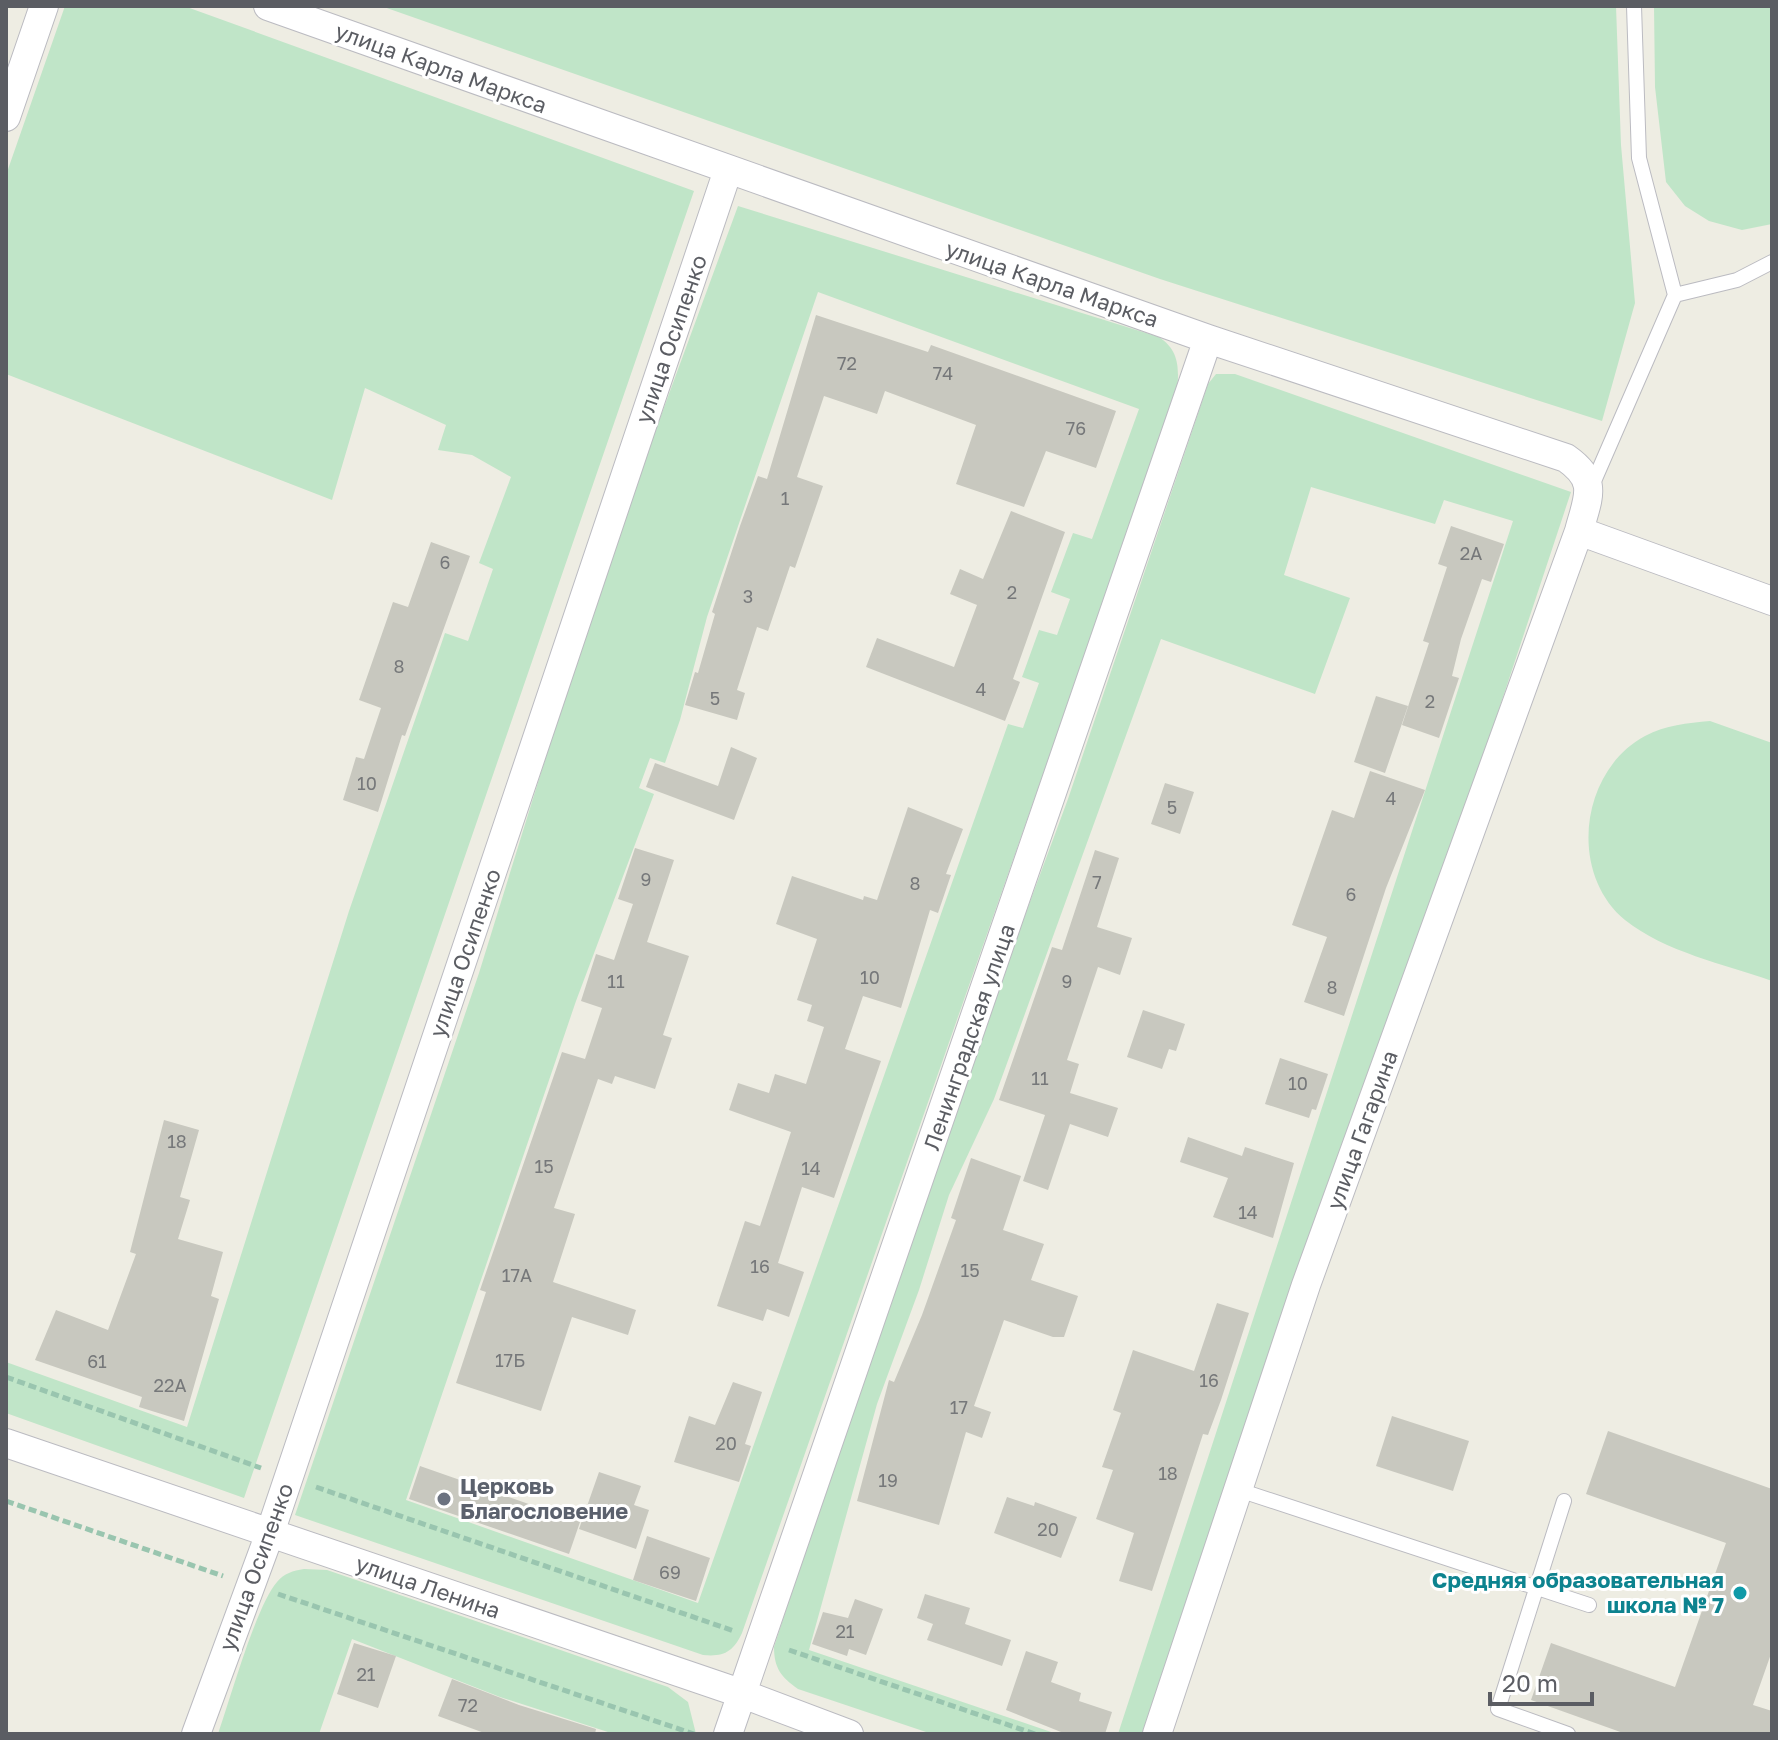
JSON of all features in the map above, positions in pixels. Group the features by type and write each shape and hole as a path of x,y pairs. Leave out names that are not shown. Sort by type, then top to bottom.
{"street":[{"path":"6,117 44,6"},
{"name":"улица Карла Маркса","path":"268,6 1208,339 1566,458 1585,471 1590,490"},
{"name":"улица Осипенко","path":"196,1734 270,1533 728,170"},
{"name":"Ленинградская улица","path":"728,1734 1208,339"},
{"path":"1590,490 1579,531 1772,601"},
{"name":"улица Гагарина","path":"1157,1734 1306,1285 1579,531"},
{"name":"улица Ленина","path":"6,1443 743,1694 849,1734"}],"lane":[{"path":"1590,490 1675,295 1639,158 1634,6"},
{"path":"1675,295 1737,280 1772,262"},
{"path":"1239,1490 1589,1605"},
{"path":"1564,1501 1498,1709 1568,1734"}],"path":[{"path":"6,1377 288,1478 1035,1734"},
{"path":"6,1501 694,1734"}],"green space":[{"path":"65,6 184,6 694,191 244,1498 6,1413 6,1362 187,1427 349,911 445,633 468,641 493,569 479,563 511,477 472,455 438,450 446,425 365,388 332,500 6,374 6,175"},
{"path":"381,6 1616,6 1621,145 1635,303 1602,421 1160,279"},
{"path":"1654,6 1772,6 1772,224 1742,230 1709,221 1685,206 1666,182 1655,87"},
{"path":"738,206 1159,337 1174,354 1178,368 1177,392 742,1633 731,1649 717,1655 703,1655 295,1515 479,973 601,579","holes":["818,292 1139,409 1092,539 1073,533 1051,592 1070,599 1057,635 1039,630 1022,677 1039,683 1023,728 1008,724 698,1603 406,1500 576,1001 654,794 639,788 650,758 665,763 680,720 707,617"]},
{"path":"1216,374 1235,374 1571,492 1159,1734 1118,1734 1513,521 1444,500 1435,524 1311,487 1284,575 1350,598 1315,694 1161,639 994,1099 949,1195 919,1290 877,1404 809,1650 1057,1734 932,1734 798,1689 780,1671 775,1661 774,1647 916,1210 1068,799 1208,384"},
{"path":"1710,721 1772,743 1772,981 1676,949 1641,931 1625,920 1607,900 1595,876 1589,850 1589,824 1595,797 1606,773 1623,752 1653,732"},
{"path":"304,1569 327,1570 668,1687 688,1702 696,1734 614,1734 500,1697 352,1639 319,1734 218,1734 252,1632 269,1594 283,1576"}],"building":[{"path":"816,315 928,352 931,345 1116,411 1096,468 1046,451 1024,507 956,484 976,425 885,391 877,414 824,396 797,477 823,486 795,568 790,566 768,631 757,627 737,690 745,693 737,720 685,705 695,672 698,673 715,614 712,612 758,476 767,479"},
{"path":"1011,511 1065,532 1013,679 1020,682 1005,721 866,667 877,638 954,667 977,605 950,594 960,569 983,579"},
{"path":"1451,526 1504,544 1491,582 1482,579 1461,639 1452,676 1459,678 1439,738 1402,725 1429,643 1423,641 1447,567 1438,564"},
{"path":"431,542 470,556 405,736 402,735 378,812 343,800 356,757 364,759 381,708 359,700 393,602 408,607"},
{"path":"1376,696 1408,706 1385,773 1354,762"},
{"path":"731,747 757,758 734,820 646,787 655,763 718,786"},
{"path":"1370,771 1425,790 1386,888 1344,1016 1304,1002 1327,937 1292,925 1332,810 1354,818"},
{"path":"1165,783 1194,792 1180,834 1151,824"},
{"path":"908,807 963,829 946,874 951,875 938,913 930,910 901,1008 863,996 845,1049 881,1061 834,1198 802,1187 778,1263 804,1272 789,1317 767,1309 763,1321 717,1306 745,1221 760,1226 791,1132 729,1110 738,1083 769,1093 775,1074 806,1084 824,1027 807,1021 812,1005 797,1000 817,939 776,924 792,876 863,900 864,896 877,900"},
{"path":"635,848 674,860 647,942 689,956 663,1035 672,1038 655,1089 615,1076 612,1084 598,1079 554,1208 575,1214 553,1282 636,1310 628,1335 572,1317 541,1411 456,1383 486,1292 480,1290 562,1052 585,1059 602,1008 581,1001 596,954 614,960 633,904 618,899"},
{"path":"1095,850 1119,858 1097,927 1132,938 1120,975 1098,967 1067,1060 1079,1064 1070,1093 1118,1108 1108,1137 1070,1124 1048,1190 1023,1181 1045,1115 999,1100 1052,947 1062,950"},
{"path":"1143,1010 1185,1024 1176,1051 1169,1049 1162,1069 1127,1057"},
{"path":"1280,1058 1328,1074 1316,1110 1312,1109 1309,1118 1265,1104"},
{"path":"164,1120 199,1130 180,1197 190,1200 178,1239 223,1252 211,1296 219,1299 184,1421 139,1407 142,1397 35,1360 56,1310 108,1330 136,1254 130,1252"},
{"path":"1188,1137 1242,1156 1245,1147 1294,1163 1273,1238 1213,1217 1228,1178 1180,1162"},
{"path":"971,1158 1021,1176 1003,1230 1044,1244 1031,1280 1078,1296 1064,1337 1053,1337 1004,1320 974,1406 991,1412 982,1438 966,1432 939,1525 857,1501 889,1380 894,1382 922,1315 956,1220 951,1218"},
{"path":"1217,1303 1249,1313 1208,1435 1203,1434 1152,1591 1119,1581 1134,1533 1096,1519 1113,1470 1102,1467 1121,1413 1113,1410 1133,1350 1194,1371"},
{"path":"733,1382 762,1392 745,1444 751,1446 739,1482 674,1462 689,1416 715,1425"},
{"path":"1392,1416 1469,1441 1453,1491 1376,1466"},
{"name":"Средняя образовательная школа № 7","path":"1608,1431 1772,1489 1772,1651 1753,1705 1772,1711 1772,1734 1626,1734 1531,1700 1551,1643 1675,1687 1726,1543 1586,1494"},
{"path":"420,1466 580,1522 569,1554 409,1499"},
{"path":"599,1472 641,1486 634,1505 649,1510 636,1549 579,1529"},
{"path":"1007,1497 1034,1506 1035,1502 1077,1517 1061,1558 994,1533"},
{"path":"647,1536 710,1558 696,1601 633,1580"},
{"path":"925,1594 970,1608 965,1624 1011,1640 1002,1666 927,1640 933,1624 917,1618"},
{"path":"855,1599 883,1609 866,1655 849,1649 847,1656 812,1644 823,1612 848,1618"},
{"path":"354,1643 396,1656 378,1708 337,1694"},
{"path":"1026,1651 1058,1662 1051,1682 1081,1693 1079,1701 1112,1712 1105,1734 1066,1734 1006,1710"},
{"path":"452,1679 519,1705 596,1729 595,1734 487,1734 438,1716"}],"place":[{"name":"Церковь Благословение","path":"444,1499"},
{"name":"Средняя образовательная школа № 7","path":"1740,1593"}]}
